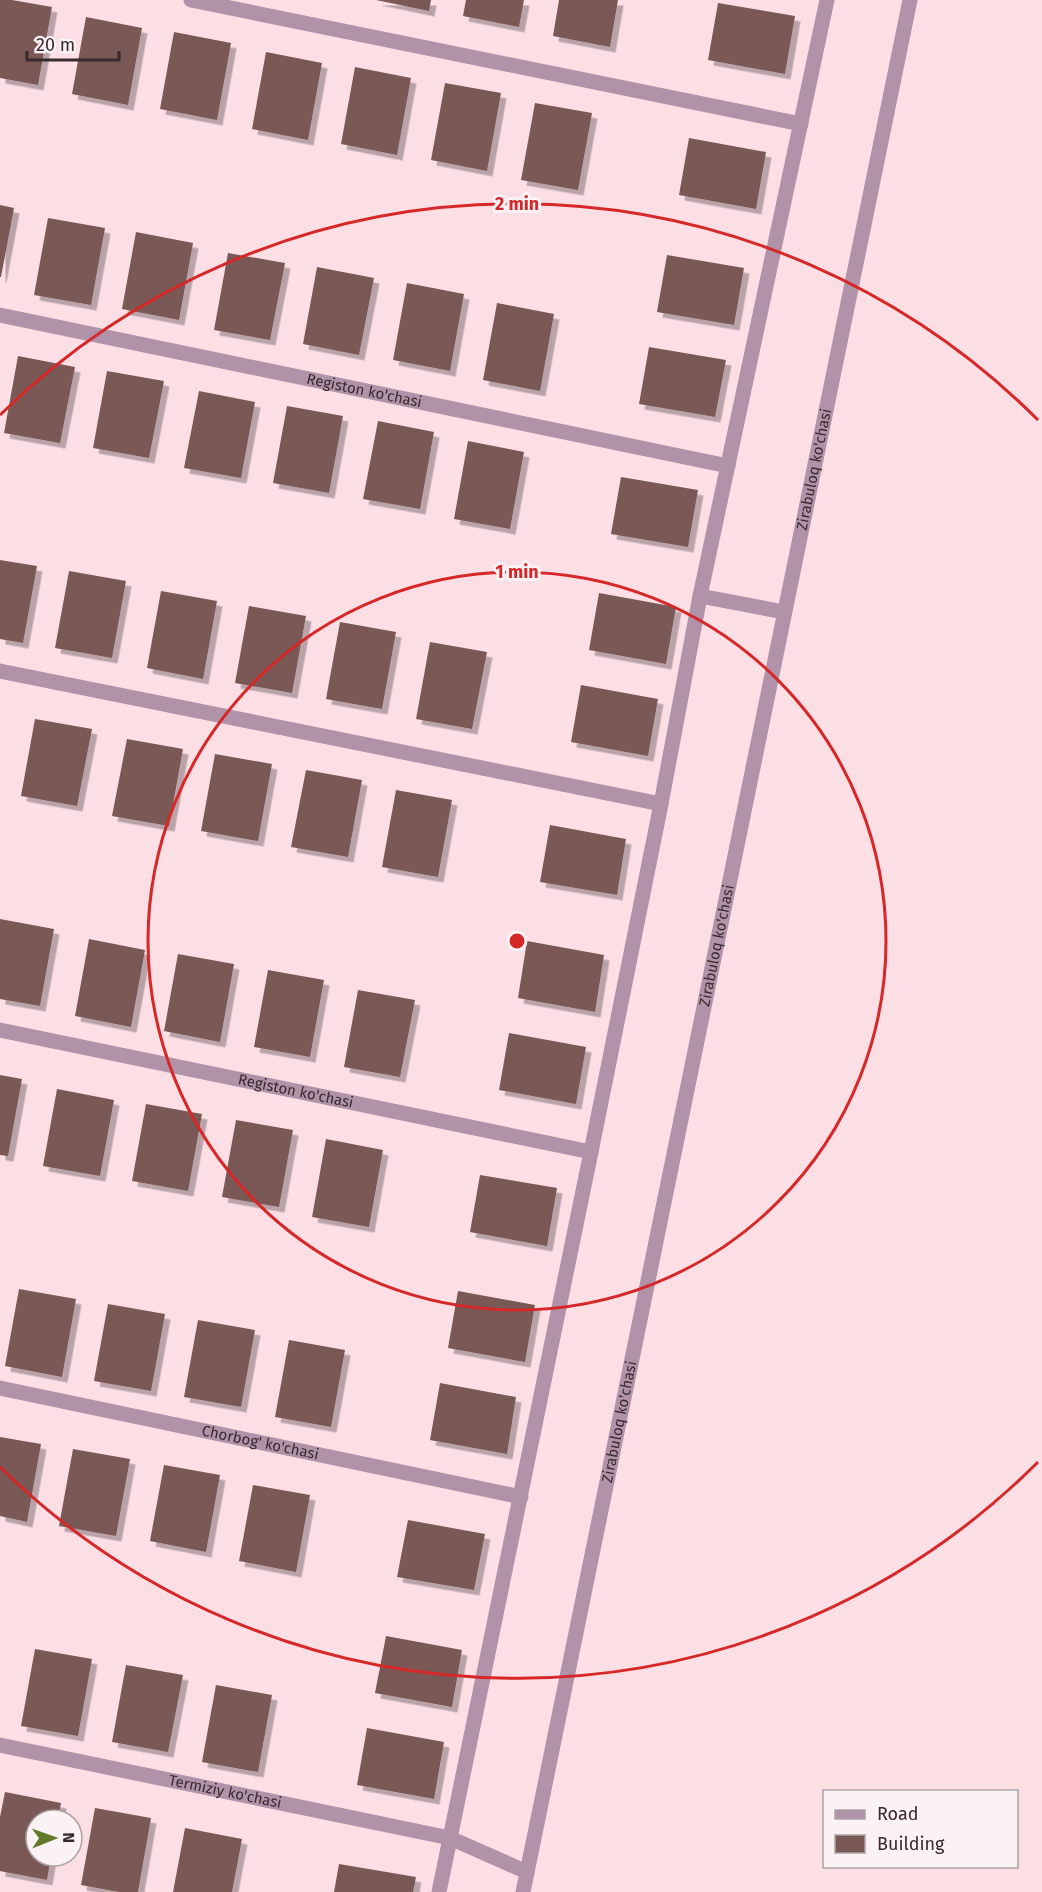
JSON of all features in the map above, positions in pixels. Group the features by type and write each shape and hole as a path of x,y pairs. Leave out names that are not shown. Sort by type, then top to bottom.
{"street":[{"path":"191,0 801,124"},
{"path":"439,1892 591,1152 700,596 827,0"},
{"name":"Zirabuloq ko'chasi","path":"523,1892 910,0"},
{"name":"Registon ko'chasi","path":"0,315 728,466"},
{"path":"700,596 784,612"},
{"path":"0,670 661,804"},
{"name":"Registon ko'chasi","path":"0,1030 591,1152"},
{"name":"Chorbog' ko'chasi","path":"0,1388 521,1497"},
{"name":"Termiziy ko'chasi","path":"0,1745 450,1838 527,1872"}],"building":[{"path":"0,0 52,7 38,85 0,78"},
{"path":"376,0 431,0 429,11"},
{"path":"466,0 524,0 519,27 463,16"},
{"path":"559,0 618,0 610,47 553,36"},
{"path":"718,3 795,16 785,74 708,60"},
{"path":"86,17 142,28 128,105 72,94"},
{"path":"174,32 231,43 217,120 160,109"},
{"path":"266,52 322,63 308,140 252,129"},
{"path":"355,67 411,78 397,155 341,144"},
{"path":"445,83 501,93 487,171 431,160"},
{"path":"535,103 592,113 578,190 521,180"},
{"path":"689,138 766,152 756,209 679,195"},
{"path":"0,205 14,208 1,277 0,277"},
{"path":"48,218 105,228 91,305 34,295"},
{"path":"136,232 193,243 179,320 122,309"},
{"path":"228,253 285,263 270,340 214,330"},
{"path":"667,255 744,268 734,325 657,312"},
{"path":"317,267 374,278 359,355 303,344"},
{"path":"407,283 464,294 450,371 393,360"},
{"path":"497,303 554,314 540,391 483,380"},
{"path":"649,347 726,360 715,417 639,404"},
{"path":"18,356 75,367 60,443 4,433"},
{"path":"107,371 164,381 149,458 93,448"},
{"path":"199,391 255,402 241,478 184,468"},
{"path":"287,406 343,416 329,493 273,483"},
{"path":"378,421 434,432 420,509 363,499"},
{"path":"468,441 524,452 510,529 454,519"},
{"path":"621,477 698,490 688,547 611,534"},
{"path":"0,560 37,566 23,643 0,639"},
{"path":"69,571 126,581 112,658 55,648"},
{"path":"161,591 217,601 203,679 147,668"},
{"path":"599,593 676,607 666,664 589,650"},
{"path":"249,606 306,616 292,693 235,683"},
{"path":"340,622 396,632 382,709 326,699"},
{"path":"430,642 487,652 472,729 416,719"},
{"path":"581,685 658,699 648,756 571,742"},
{"path":"35,719 92,729 77,806 21,796"},
{"path":"127,739 183,749 169,826 112,816"},
{"path":"215,754 272,764 258,841 201,831"},
{"path":"306,770 362,780 348,857 291,847"},
{"path":"396,790 452,800 438,877 382,867"},
{"path":"550,825 626,839 617,895 540,882"},
{"path":"0,919 54,929 40,1006 0,999"},
{"path":"89,939 145,950 131,1027 75,1016"},
{"path":"527,941 604,955 595,1012 518,998"},
{"path":"178,954 234,964 220,1042 164,1031"},
{"path":"268,970 324,980 310,1057 254,1047"},
{"path":"358,990 415,1000 400,1077 344,1067"},
{"path":"509,1033 586,1047 576,1104 499,1090"},
{"path":"0,1075 22,1079 8,1156 0,1155"},
{"path":"57,1089 114,1100 100,1176 43,1166"},
{"path":"146,1104 202,1114 188,1191 132,1181"},
{"path":"236,1120 293,1130 279,1207 222,1197"},
{"path":"326,1139 383,1150 369,1227 312,1217"},
{"path":"480,1175 557,1188 547,1246 470,1232"},
{"path":"19,1289 76,1299 62,1377 5,1366"},
{"path":"458,1291 535,1305 525,1362 448,1348"},
{"path":"108,1304 165,1314 151,1391 94,1381"},
{"path":"198,1320 255,1330 241,1407 184,1397"},
{"path":"289,1340 345,1350 331,1427 275,1417"},
{"path":"440,1383 516,1397 507,1454 430,1440"},
{"path":"0,1437 41,1444 27,1522 0,1516"},
{"path":"73,1449 130,1459 116,1536 59,1526"},
{"path":"164,1465 220,1475 206,1552 150,1541"},
{"path":"253,1485 310,1495 296,1572 239,1561"},
{"path":"408,1520 485,1534 474,1590 397,1577"},
{"path":"386,1636 462,1650 452,1707 375,1693"},
{"path":"35,1649 92,1659 78,1736 21,1726"},
{"path":"126,1665 183,1675 168,1752 112,1742"},
{"path":"216,1685 272,1695 258,1772 202,1762"},
{"path":"367,1728 444,1742 434,1799 357,1785"},
{"path":"5,1792 61,1803 60,1808 24,1808 24,1868 49,1868 47,1880 0,1871 0,1817"},
{"path":"95,1808 151,1818 138,1892 119,1892 81,1885"},
{"path":"185,1828 242,1839 232,1892 173,1892"},
{"path":"339,1864 416,1877 413,1892 334,1892"}]}
